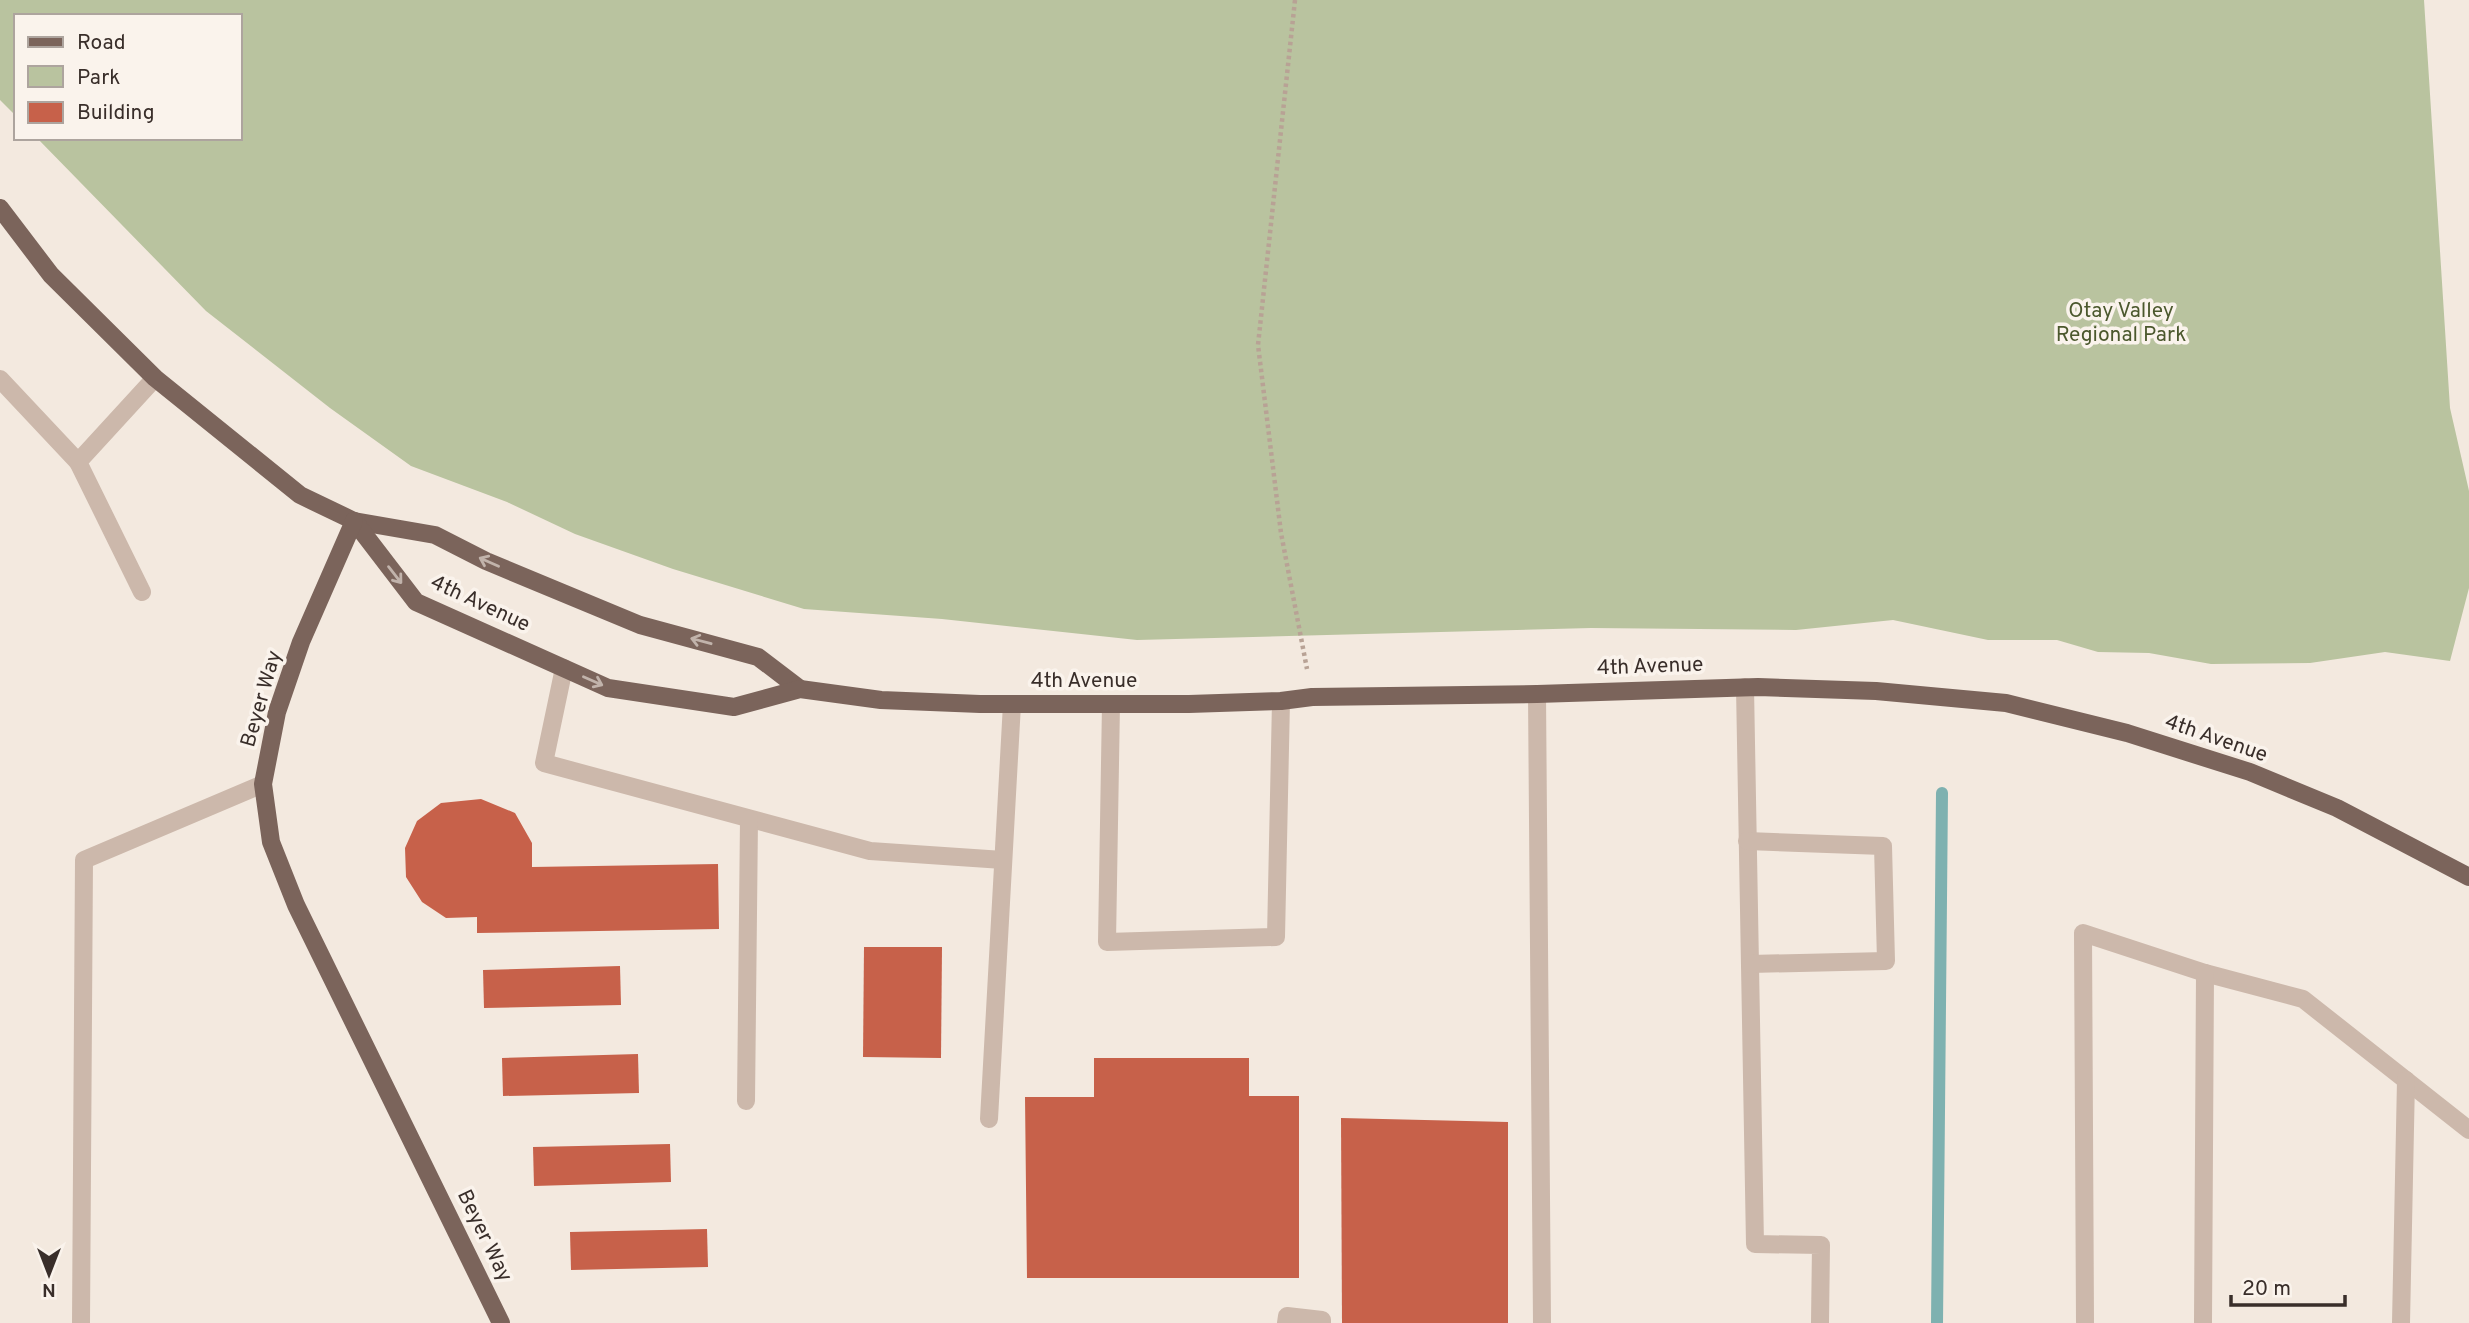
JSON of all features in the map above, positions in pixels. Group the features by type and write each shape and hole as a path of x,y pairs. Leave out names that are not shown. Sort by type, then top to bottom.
{"main road":[{"path":"0,208 51,275 155,378 300,495 354,521"},
{"name":"4th Avenue","path":"354,521 416,602 608,688 734,707 800,689 881,700 1111,704 1745,687 1875,691 2007,703 2127,733 2250,772 2324,803 2469,877"},
{"name":"4th Avenue","path":"354,521 435,535 486,561 640,625 758,657 800,689"},
{"name":"Beyer Way","path":"354,521 302,642 281,700 263,784 271,842 296,905 501,1323"}],"lane":[{"path":"78,462 155,378"},
{"path":"0,379 78,462 142,592"},
{"path":"564,668 544,763 870,851 1003,860"},
{"path":"1745,687 1755,1244 1821,1245 1820,1323"},
{"path":"1537,694 1542,1323"},
{"path":"1111,704 1107,942 1276,936 1281,701"},
{"path":"989,1119 1012,704"},
{"path":"81,1323 84,860 263,784"},
{"path":"746,1101 749,819"},
{"path":"1747,841 1883,846 1886,961 1750,964"},
{"path":"2085,1323 2083,933 2205,973 2303,999 2469,1130"},
{"path":"2203,1323 2205,973"},
{"path":"2401,1323 2406,1080"},
{"path":"1286,1323 1287,1316 1322,1320 1322,1323"}],"path":[{"path":"1294,0 1258,345 1281,533 1312,697"}],"green space":[{"name":"Otay Valley Regional Park","path":"0,0 2424,0 2450,408 2469,491 2469,588 2450,661 2385,652 2310,663 2211,664 2149,653 2098,652 2057,640 1988,640 1893,620 1796,630 1591,628 1137,640 942,619 804,609 673,569 575,534 507,502 411,466 330,408 206,311 39,140 242,140 242,14 14,14 14,114 0,100"}],"building":[{"path":"481,799 515,813 532,843 532,867 718,864 719,929 477,933 477,917 446,918 422,902 406,877 405,848 417,821 441,803"},
{"path":"864,947 942,947 941,1058 863,1057"},
{"path":"620,966 621,1005 484,1008 483,970"},
{"path":"638,1054 639,1093 503,1096 502,1058"},
{"path":"1094,1058 1249,1058 1249,1096 1299,1096 1299,1278 1027,1278 1025,1097 1094,1097"},
{"path":"1341,1118 1508,1122 1508,1323 1342,1323"},
{"path":"670,1144 671,1182 534,1186 533,1147"},
{"path":"707,1229 708,1267 571,1270 570,1232"}],"waterway":[{"path":"1937,1323 1942,793"}]}
